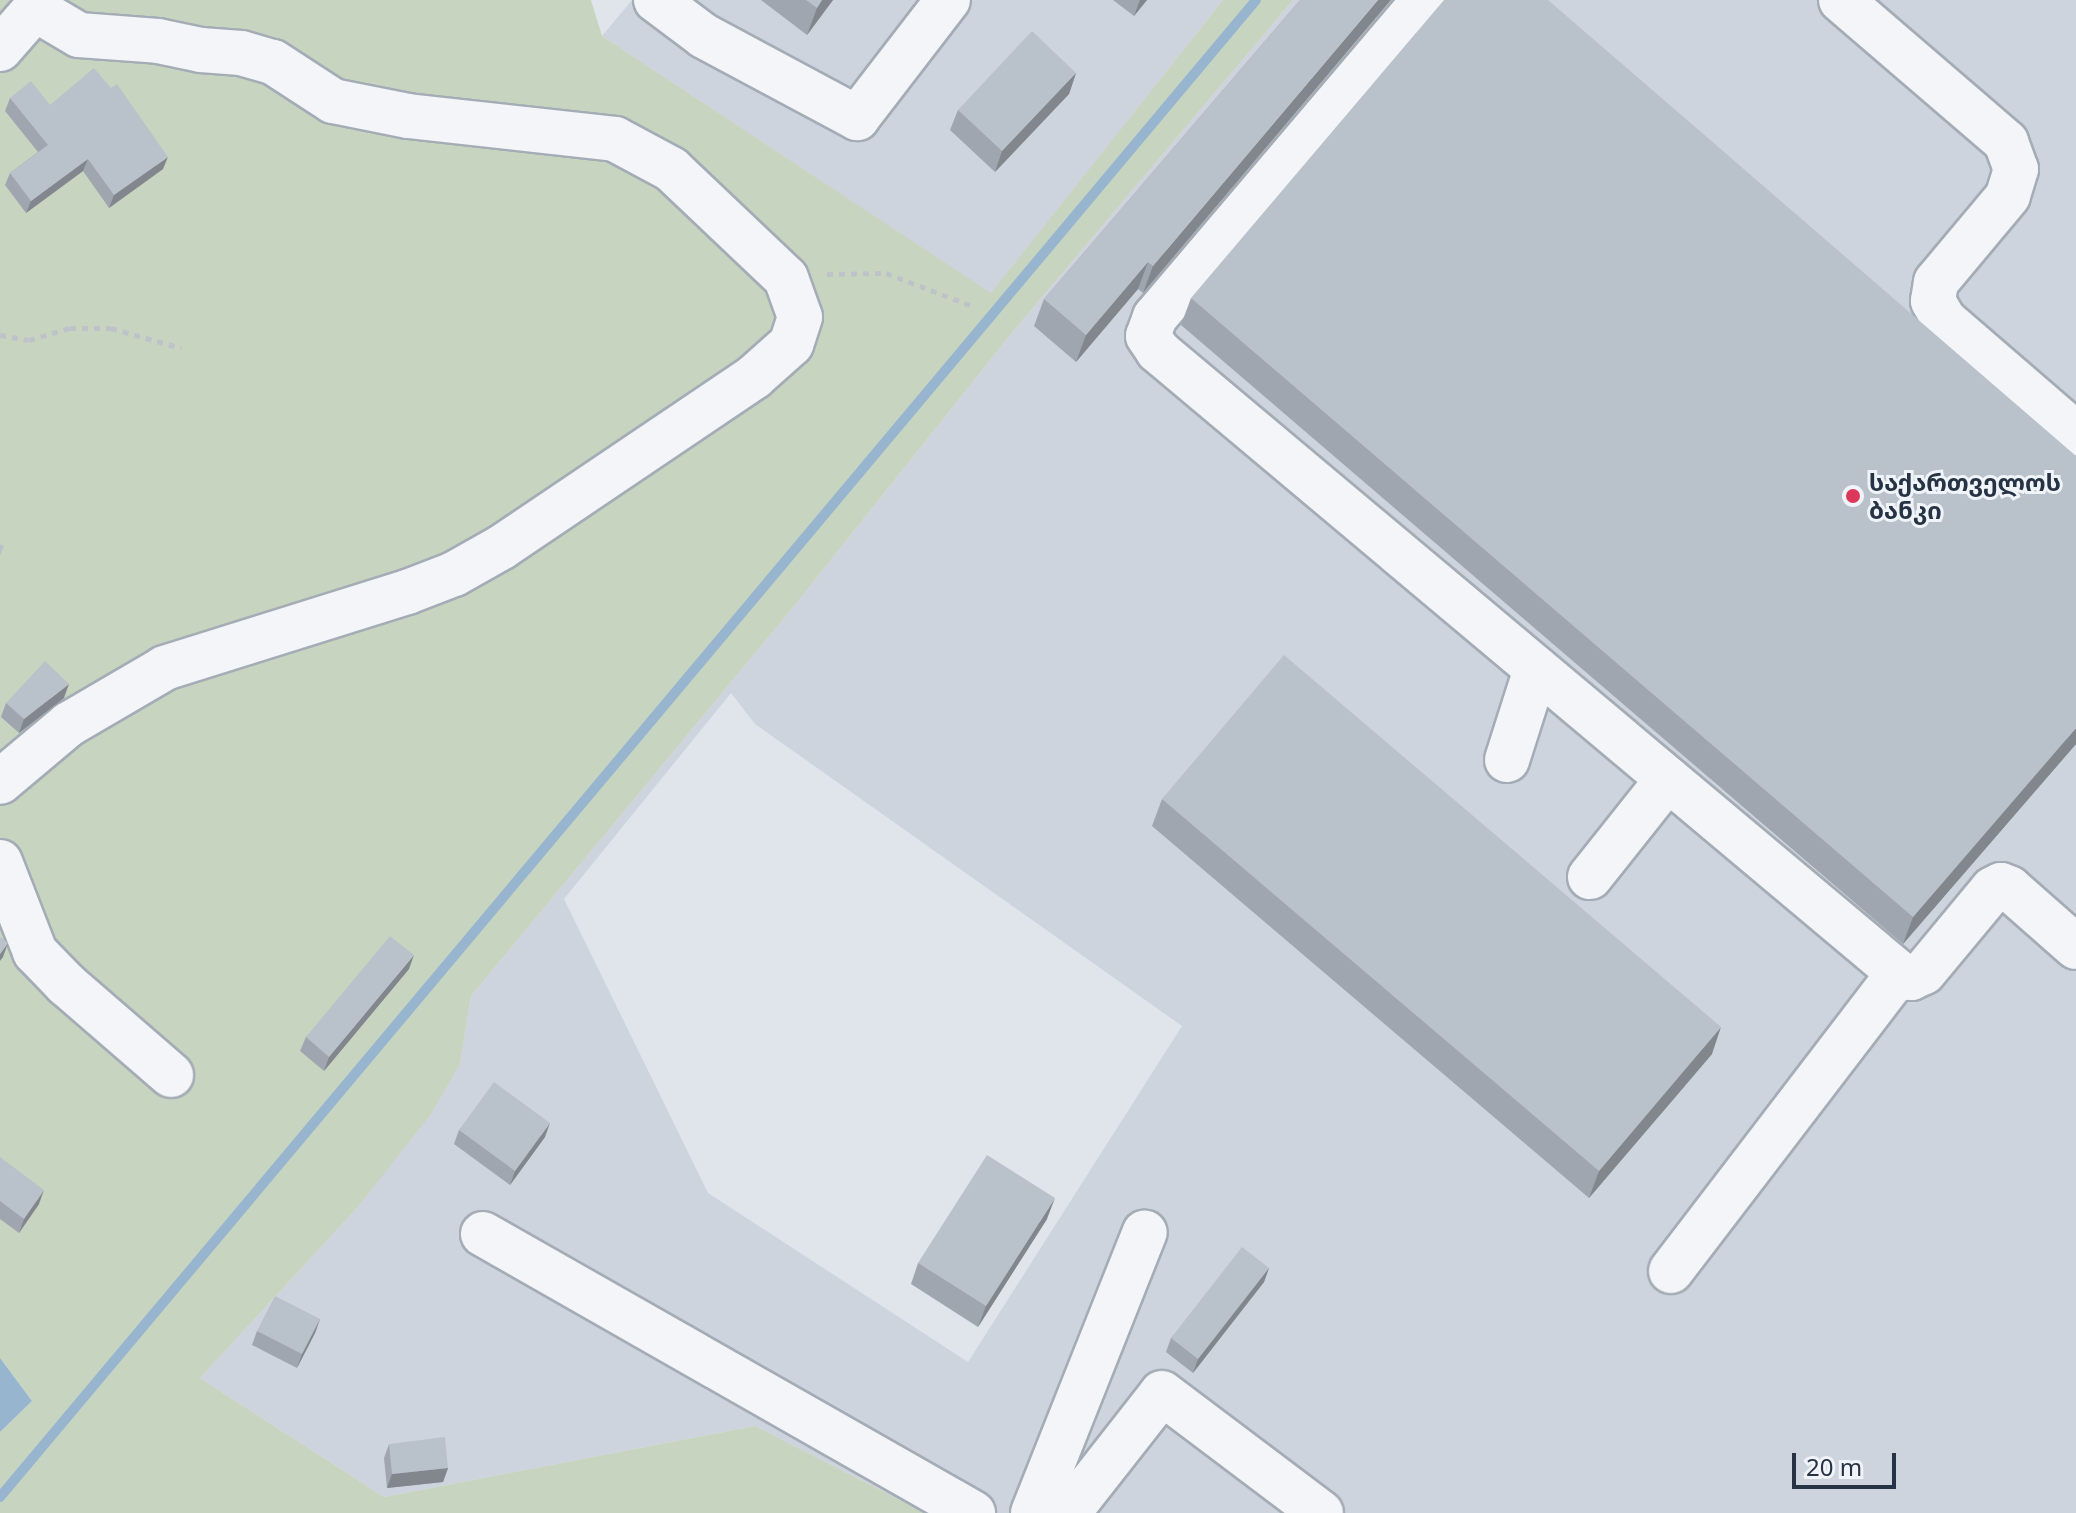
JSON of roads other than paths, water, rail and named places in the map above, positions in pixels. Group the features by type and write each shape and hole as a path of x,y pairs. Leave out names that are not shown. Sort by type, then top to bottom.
{"street":[{"path":"656,0 704,36 857,118 948,0"},
{"path":"1424,0 1155,317 1148,336 1158,351 1899,973 1911,978 1924,972 1993,889 2001,885 2076,947"},
{"path":"1841,0 2006,142 2016,169 2008,196 1936,282 1933,301 1944,320 2076,434"},
{"path":"0,49 35,9 79,35 158,41 241,53 273,62 333,101 408,116 615,139 671,169 786,278 800,317 791,344 754,377 502,547 454,574 407,592 165,668 69,724 0,782"},
{"path":"1507,760 1536,669"},
{"path":"1590,877 1668,779"},
{"path":"0,862 35,952 66,984 171,1075"},
{"path":"1671,1271 1899,973"},
{"path":"1033,1513 1145,1232"},
{"path":"483,1234 973,1513"},
{"path":"1068,1513 1162,1393 1321,1513"}],"water":[{"path":"0,1358 32,1401 0,1432"}],"waterway":[{"path":"0,1497 1256,0"}],"place":[{"name":"საქართველოს ბანკი","path":"1853,496"}]}
